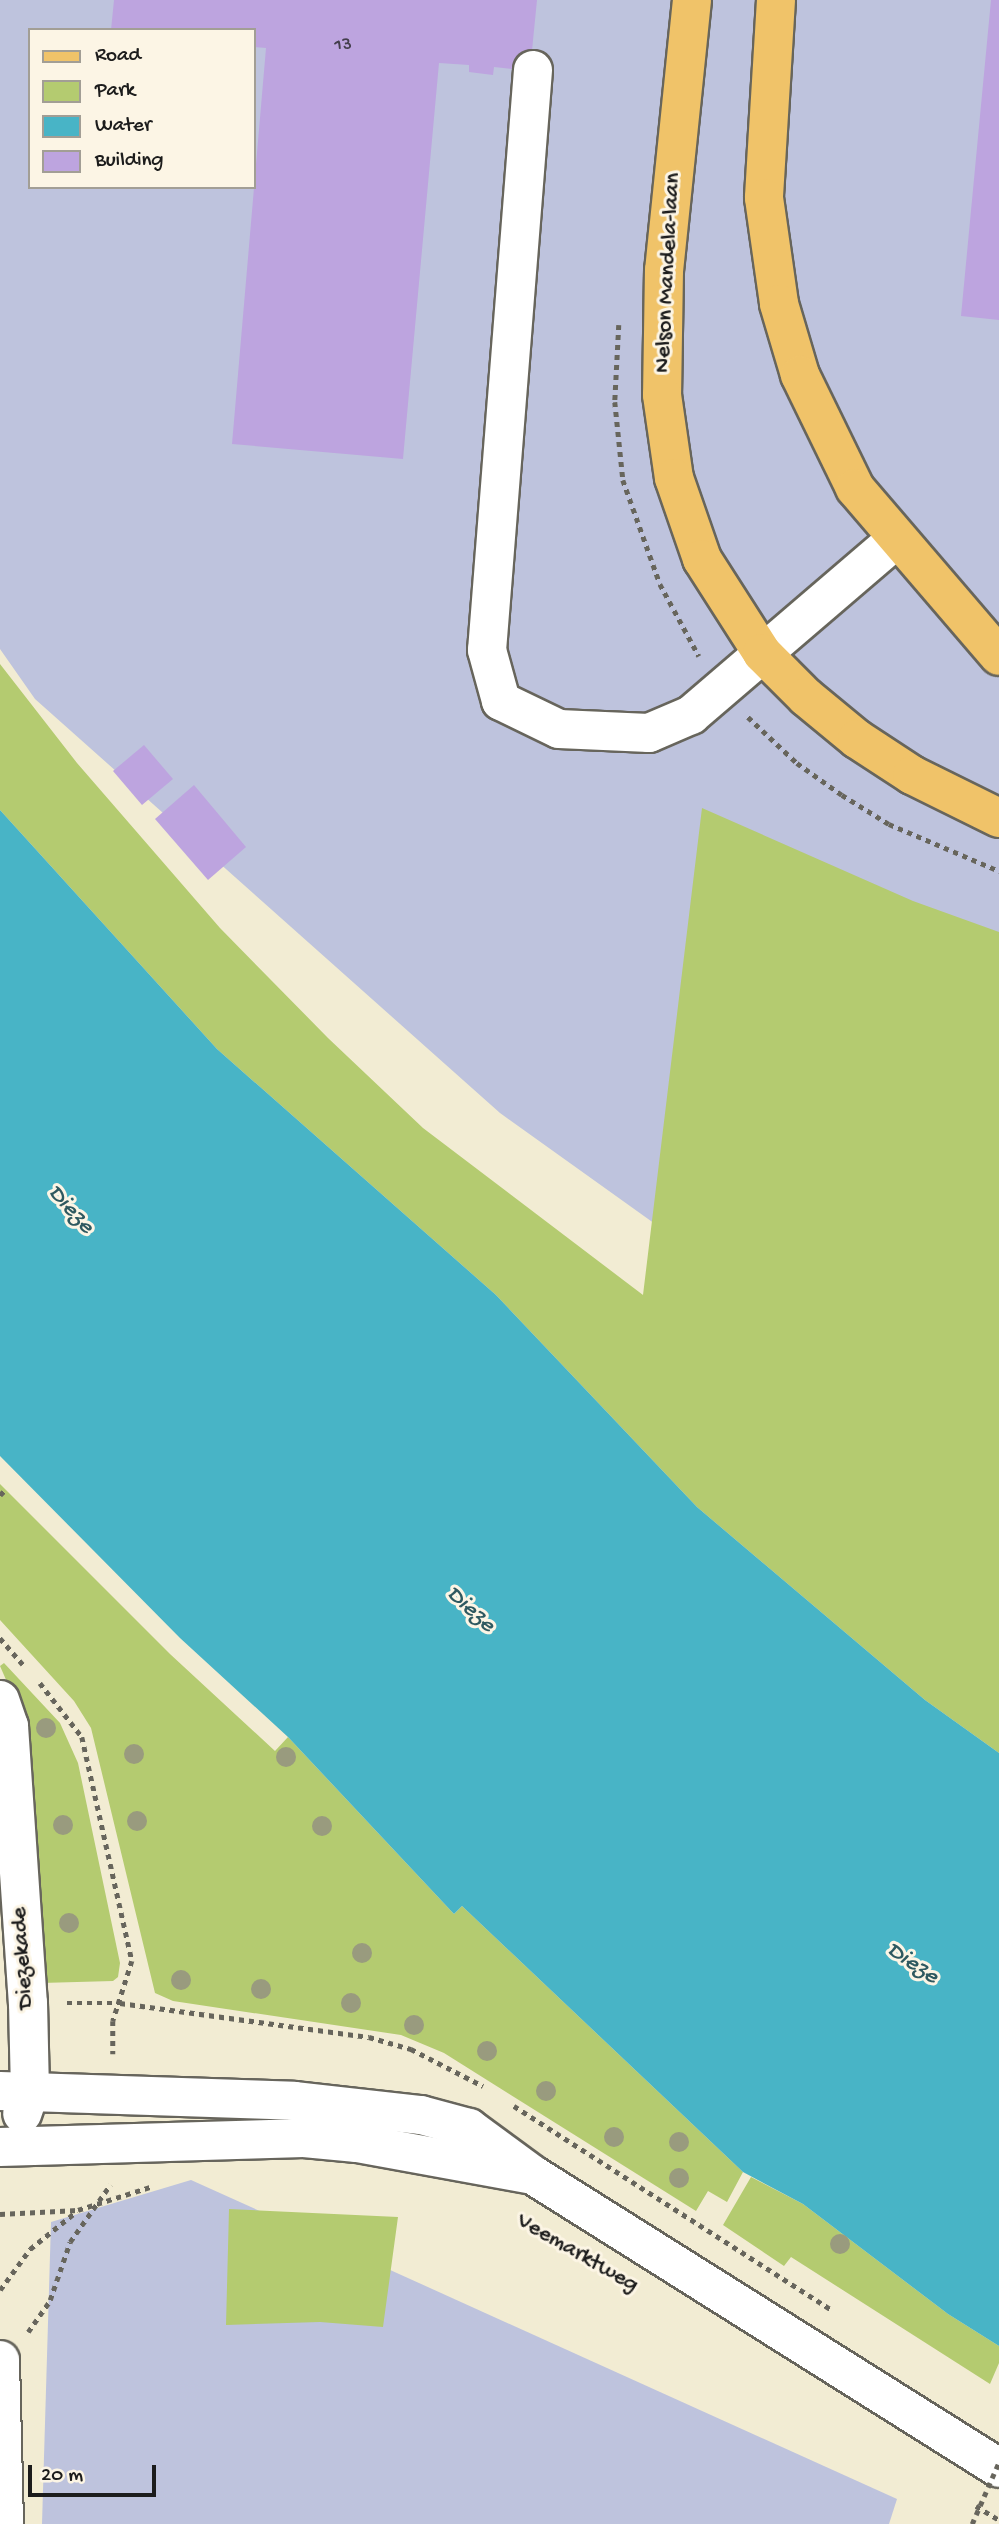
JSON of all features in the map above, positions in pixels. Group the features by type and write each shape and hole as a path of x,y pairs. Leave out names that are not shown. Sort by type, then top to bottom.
{"main road":[{"name":"Nelson Mandela-laan","path":"692,0 664,270 662,394 674,478 702,559 762,653 857,739 912,775 999,818"},
{"path":"776,0 764,198 779,303 800,375 855,488 895,540 999,656"}],"street":[{"path":"533,70 487,650 501,701 559,729 649,733 691,715 895,540"},
{"name":"Diezekade","path":"0,1700 9,1726 15,2091 4,2139"},
{"name":"Veemarktweg","path":"15,2091 294,2101 421,2115 482,2133 533,2175 999,2468"},
{"name":"Veemarktweg","path":"4,2139 304,2138 357,2143 533,2175"},
{"path":"0,2360 4,2524"}],"path":[{"path":"974,861 999,871"},
{"path":"0,1494 5,1490"},
{"path":"0,1638 27,1669"},
{"path":"36,1679 68,1714 82,1737 92,1771 132,1961 120,2003"},
{"path":"0,2214 78,2210 163,2183"},
{"path":"1,2373 50,2300 70,2242 101,2202"},
{"path":"0,2290 30,2249 78,2210"},
{"path":"972,2524 999,2462"},
{"path":"964,2498 999,2520"}],"shaded area":[{"path":"0,0 999,0 999,1470 500,1113 35,699 0,649"},
{"path":"191,2180 897,2499 889,2524 42,2524 51,2222"}],"green space":[{"path":"0,664 77,763 220,928 328,1038 423,1128 643,1295 702,808 913,901 999,932 999,1753 925,1700 697,1507 496,1295 217,1049 0,810"},
{"path":"0,1484 170,1654 275,1751 288,1737 454,1914 462,1906 743,2172 727,2202 708,2191 696,2211 444,2053 401,2035 173,2001 155,1993 91,1728 74,1701 0,1620"},
{"path":"4,1663 60,1723 78,1763 120,1963 118,1977 113,1981 41,1983 14,1698 0,1666"},
{"path":"751,2177 803,2204 948,2314 999,2346 999,2363 990,2384 791,2257 784,2266 723,2225"},
{"path":"229,2209 398,2217 383,2327 320,2322 226,2325"}],"water":[{"name":"Dieze","path":"0,810 217,1049 496,1295 697,1507 925,1700 999,1753 999,2346 948,2314 803,2204 743,2172 462,1906 454,1914 288,1737 180,1638 0,1456"}],"building":[{"path":"114,0 537,0 530,71 494,67 493,75 469,72 469,65 439,63 403,459 232,444 266,48 256,47 256,28 111,28"},
{"path":"991,0 999,0 999,320 961,316"},
{"path":"144,745 173,779 142,805 113,771"},
{"path":"194,785 246,847 208,880 155,819"}]}
